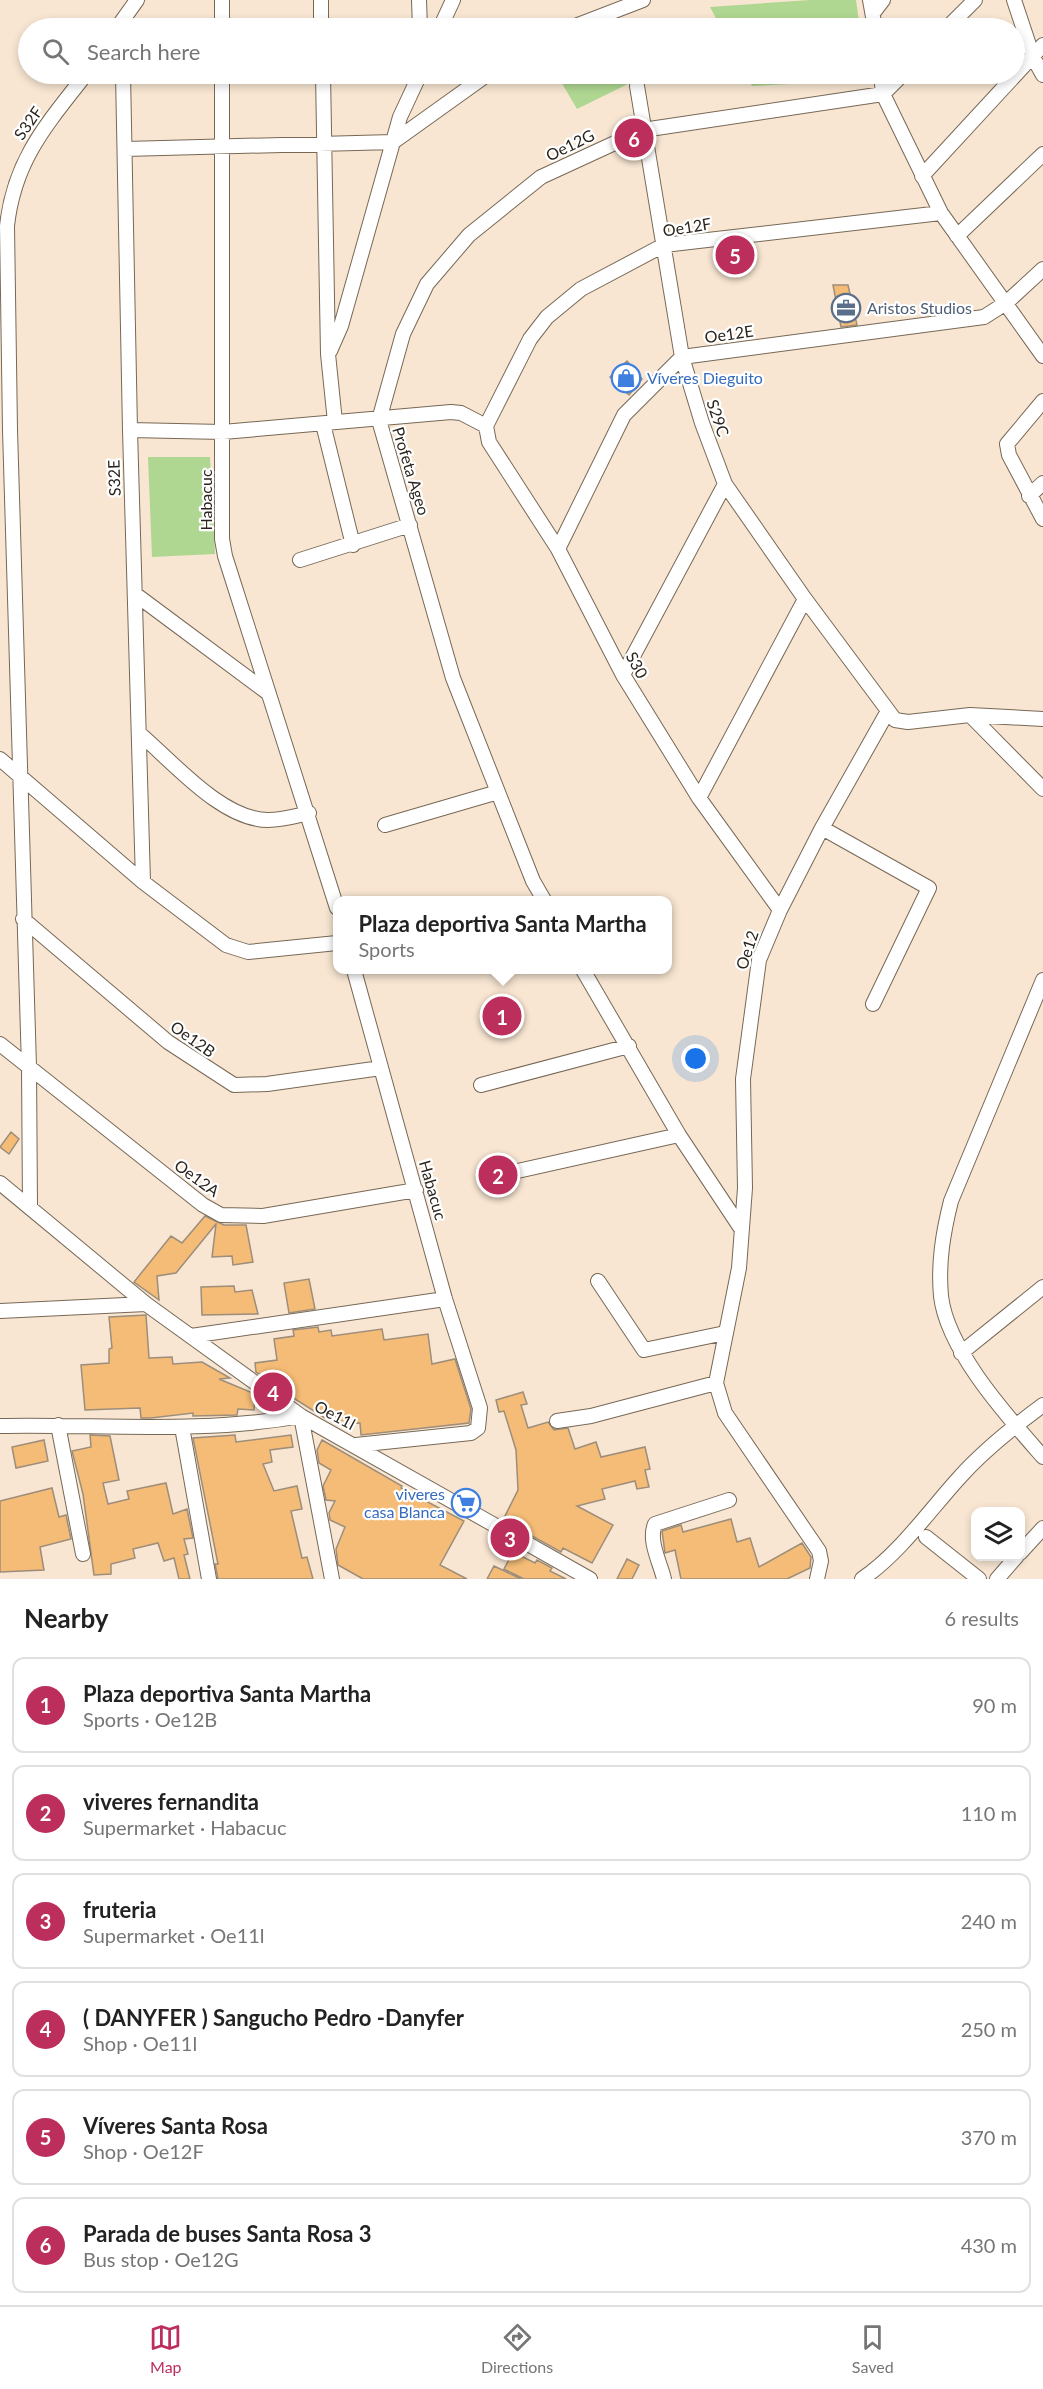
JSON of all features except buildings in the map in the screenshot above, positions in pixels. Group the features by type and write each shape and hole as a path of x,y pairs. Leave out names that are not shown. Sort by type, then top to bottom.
{"street":[{"path":"124,18 137,0"},
{"path":"222,0 222,18"},
{"path":"321,0 321,18"},
{"path":"419,0 420,18"},
{"path":"445,18 453,0"},
{"path":"596,18 643,0"},
{"path":"871,6 883,0"},
{"path":"957,18 975,0"},
{"path":"1014,0 1020,18"},
{"path":"127,14 127,18"},
{"path":"1025,35 1032,57 1043,75"},
{"path":"1025,65 1043,45"},
{"name":"S32F","path":"30,1206 29,1068 10,430 7,226 10,198 29,149 78,84"},
{"name":"S32E","path":"123,84 129,430 143,882"},
{"name":"Habacuc","path":"222,84 223,432 220,525 225,556 309,813 333,896"},
{"path":"322,84 329,423 353,545"},
{"path":"328,354 341,326 393,142 404,107 415,84"},
{"path":"125,149 324,142 393,142 474,84"},
{"path":"882,84 883,93 941,213 1043,356"},
{"path":"883,93 892,84"},
{"path":"922,176 1007,84"},
{"name":"S29C","path":"637,86 682,357 702,423 725,484 804,599 888,711"},
{"name":"Oe12G","path":"379,420 394,363 413,309 427,284 447,257 494,213 541,177 595,150 644,130 883,93"},
{"path":"957,236 1043,154"},
{"name":"Oe12F","path":"486,426 530,339 547,317 592,282 664,245 941,213"},
{"name":"Oe12E","path":"682,357 984,317 1006,303 1043,269"},
{"path":"558,549 624,415 682,357"},
{"path":"1043,401 1007,444 1009,455 1043,519"},
{"path":"379,420 456,412 486,426"},
{"name":"Profeta Ageo","path":"329,423 379,420 453,678 533,881 542,896"},
{"path":"129,430 223,432 329,423"},
{"name":"S30","path":"486,426 489,442 558,549 623,675 699,798 780,910"},
{"path":"1029,496 1043,483"},
{"path":"623,675 725,484"},
{"path":"300,560 410,525"},
{"path":"135,594 268,693"},
{"path":"699,798 804,599"},
{"path":"888,711 891,716 901,722 970,715 1043,719"},
{"name":"Oe12","path":"716,1383 739,1268 740,1227 745,1188 743,1079 754,982 761,953 822,828 888,711"},
{"path":"970,715 1043,789"},
{"path":"140,734 215,799 240,814 266,820 309,813"},
{"path":"0,759 143,882 213,936 237,950 248,952 333,943"},
{"path":"385,825 498,792"},
{"path":"822,828 929,888 873,1004"},
{"name":"Oe12B","path":"23,919 152,1030 234,1085 267,1084 381,1068"},
{"name":"Habacuc","path":"355,974 445,1299 480,1408 477,1428 471,1433 356,1445"},
{"path":"586,974 679,1135 740,1227"},
{"path":"1043,980 1040,995 951,1201 943,1232 940,1266 942,1298 948,1322 962,1353 1015,1425 1043,1457"},
{"name":"Oe12A","path":"0,1044 203,1205 221,1215 263,1216 416,1190"},
{"path":"481,1085 629,1046"},
{"path":"504,1174 679,1135"},
{"name":"Oe11l","path":"0,1183 146,1304 301,1416 590,1579"},
{"path":"598,1281 644,1350 725,1333"},
{"path":"962,1353 1043,1287"},
{"path":"191,1336 445,1299"},
{"path":"0,1311 146,1304"},
{"path":"557,1421 591,1416 716,1383 725,1413 819,1551 821,1561 817,1579"},
{"path":"862,1579 915,1528 960,1476 1015,1425 1043,1405"},
{"path":"0,1426 182,1427 275,1421 301,1416 331,1576 344,1579"},
{"path":"58,1425 83,1554"},
{"path":"182,1427 209,1579"},
{"path":"664,1579 653,1544 652,1531 655,1524 729,1500"},
{"path":"1025,1548 1043,1528"},
{"path":"926,1537 979,1579"},
{"path":"997,1579 1013,1561"}],"green space":[{"path":"810,0 856,0 859,18 716,18 710,7"},
{"path":"562,84 628,84 577,109"},
{"path":"751,84 791,84 752,86"},
{"path":"148,457 210,457 215,554 152,557"}],"place":[{"name":"Parada de buses Santa Rosa 3","path":"634,138"},
{"name":"Víveres Santa Rosa","path":"735,255"},
{"name":"Aristos Studios","path":"846,308"},
{"name":"Víveres Dieguito","path":"626,378"},
{"name":"Plaza deportiva Santa Martha","path":"502,1016"},
{"name":"viveres fernandita","path":"498,1175"},
{"name":"( DANYFER ) Sangucho Pedro -Danyfer","path":"273,1392"},
{"name":"viveres casa Blanca","path":"466,1503"},
{"name":"fruteria","path":"510,1538"}]}
